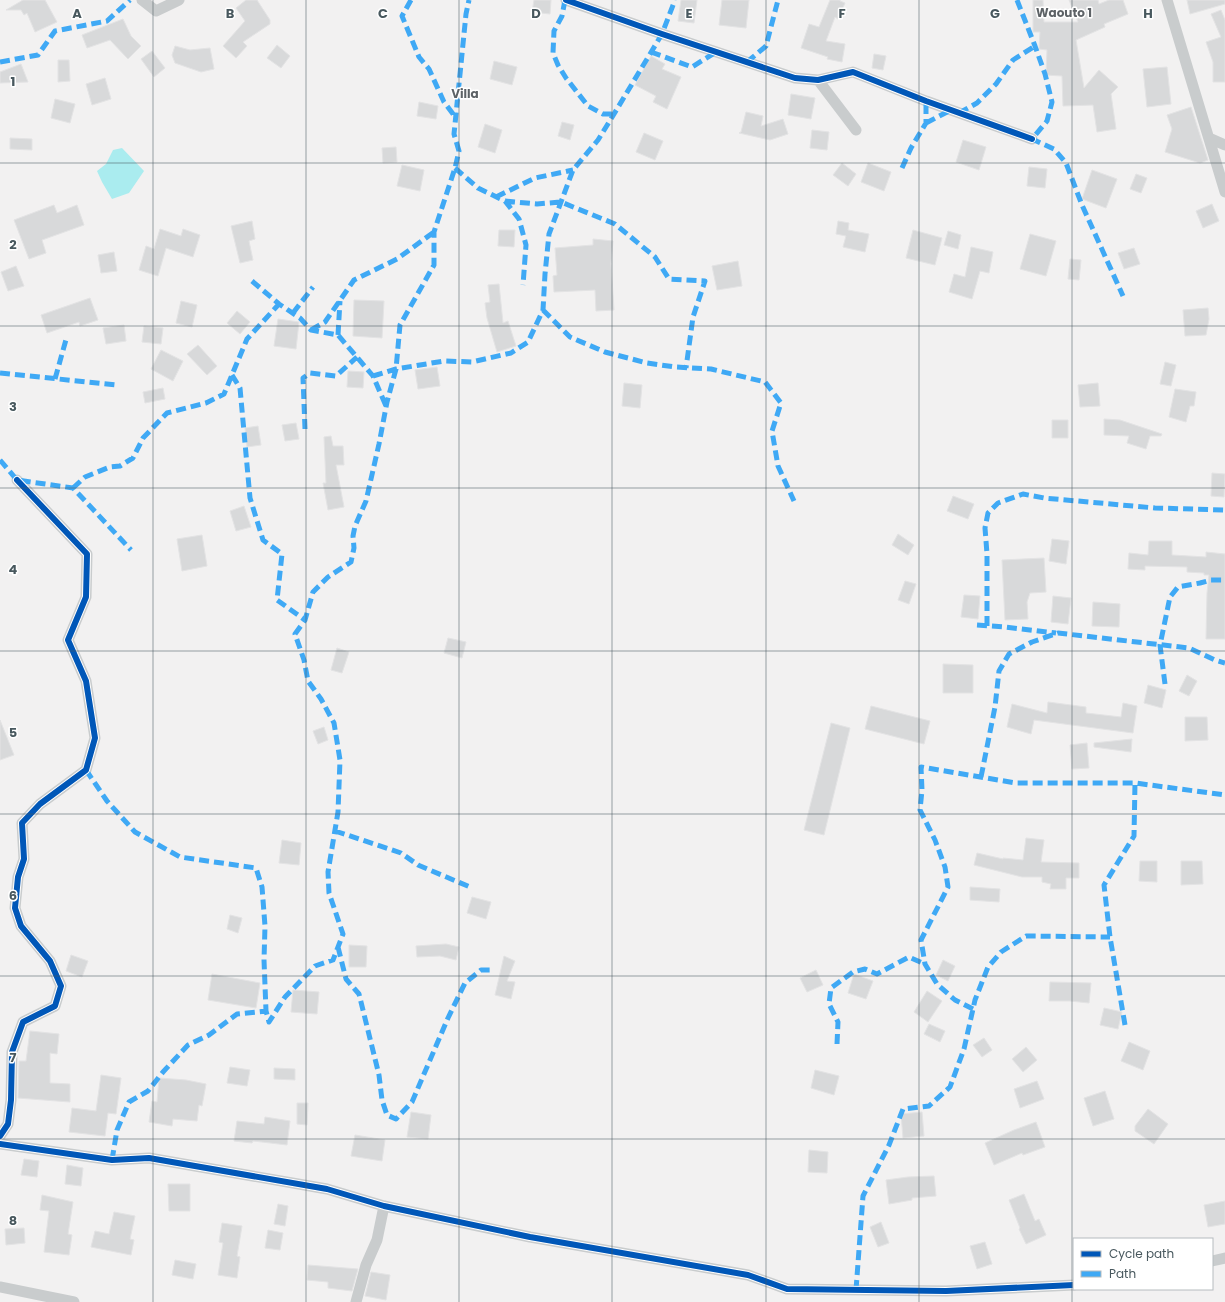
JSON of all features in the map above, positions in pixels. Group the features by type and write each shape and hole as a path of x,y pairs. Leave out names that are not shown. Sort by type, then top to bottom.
{"street":[{"path":"142,0 156,11 179,0"},
{"path":"566,0 662,34 795,78 818,80 853,72 926,101 1032,139"},
{"path":"1167,0 1225,192"},
{"path":"818,80 856,130"},
{"path":"1208,138 1225,145"},
{"path":"0,1136 8,1124 11,1100 12,1052 23,1022 55,1006 61,986 50,961 21,926 16,908 18,877 24,859 22,823 40,804 86,770 95,738 86,681 68,640 86,596 87,554 17,480"},
{"path":"0,1144 112,1160 149,1158 327,1189 384,1206 530,1237 748,1275 786,1289 946,1292 1073,1284"},
{"path":"356,1302 366,1265 377,1240 384,1206"},
{"path":"1213,1261 1225,1258"},
{"path":"0,1287 74,1302"}],"water":[{"path":"122,148 144,171 129,193 112,199 97,171 106,164 113,150"}],"building":[{"path":"23,0 45,0 57,22 35,32 27,13 24,15 21,10 6,10"},
{"path":"246,0 257,0 270,20 270,24 243,42 247,46 236,58 223,46 245,21 236,8"},
{"path":"534,0 551,0 550,14 532,12"},
{"path":"681,0 697,0 694,23 678,21"},
{"path":"722,0 749,0 746,28 719,25"},
{"path":"830,0 840,0 845,3 838,19 835,17 826,41 845,44 842,62 827,59 828,57 801,48 809,24 819,27"},
{"path":"1033,0 1043,0 1044,22 1078,22 1069,0 1098,0 1099,4 1109,0 1123,0 1128,14 1104,24 1105,27 1076,40 1084,88 1099,70 1118,87 1111,94 1116,129 1097,132 1093,105 1063,106 1062,76 1046,75 1047,50 1039,49 1040,32 1033,32"},
{"path":"1187,0 1225,0 1225,4 1190,14"},
{"path":"1221,10 1225,20 1225,82 1213,82 1213,62 1206,42 1221,37 1211,14"},
{"path":"123,19 131,36 141,46 128,59 110,40 87,48 82,35"},
{"path":"277,45 290,56 281,68 267,58"},
{"path":"175,46 190,50 210,48 214,69 201,72 175,63 172,55"},
{"path":"152,51 165,68 154,77 141,59"},
{"path":"874,54 886,56 883,70 872,68"},
{"path":"651,56 665,64 662,69 681,77 667,109 653,102 656,96 635,85"},
{"path":"58,60 69,60 70,81 58,82"},
{"path":"494,61 517,67 512,85 490,79"},
{"path":"21,64 28,82 0,83 0,72"},
{"path":"1167,67 1171,104 1147,107 1143,69"},
{"path":"105,78 111,99 92,105 86,84"},
{"path":"791,94 815,98 811,119 788,115"},
{"path":"55,99 75,104 70,123 51,118"},
{"path":"419,102 438,106 436,119 417,116"},
{"path":"1191,107 1208,160 1200,163 1165,152 1172,129 1167,115"},
{"path":"746,112 763,116 761,126 783,119 788,134 770,140 739,133 741,132"},
{"path":"562,122 574,125 570,140 558,136"},
{"path":"485,124 502,130 495,153 478,147"},
{"path":"812,130 829,132 827,150 810,148"},
{"path":"644,133 663,141 655,160 636,152"},
{"path":"10,138 32,139 32,150 10,149"},
{"path":"963,140 986,147 979,170 956,162"},
{"path":"396,147 397,162 383,163 382,148"},
{"path":"842,163 856,174 848,186 833,175"},
{"path":"868,163 891,172 884,191 861,182"},
{"path":"402,165 424,170 420,191 397,186"},
{"path":"1029,167 1047,169 1045,188 1027,186"},
{"path":"1092,170 1117,179 1106,208 1082,199"},
{"path":"1136,174 1147,178 1141,193 1130,189"},
{"path":"1212,204 1219,221 1203,228 1196,211"},
{"path":"54,205 57,213 77,205 84,225 42,240 46,253 29,259 14,220"},
{"path":"252,221 255,239 249,241 253,260 240,263 231,226"},
{"path":"838,221 849,223 848,230 869,234 865,252 843,247 846,236 836,234"},
{"path":"160,229 181,236 183,229 200,235 193,257 166,248 158,276 139,270 146,246 154,249"},
{"path":"499,230 515,230 514,247 498,246"},
{"path":"913,230 942,238 935,265 906,258"},
{"path":"948,231 961,235 958,249 944,245"},
{"path":"1030,234 1056,241 1046,276 1020,269"},
{"path":"593,239 613,241 611,264 614,310 596,311 595,290 554,292 553,276 557,275 555,248 593,245"},
{"path":"971,247 993,252 989,273 980,271 972,299 949,292 954,274 965,277"},
{"path":"1134,248 1140,264 1124,269 1118,253"},
{"path":"114,252 117,271 101,273 98,255"},
{"path":"1070,259 1081,260 1079,280 1068,279"},
{"path":"738,261 742,286 717,290 712,266"},
{"path":"16,266 24,286 8,291 1,272"},
{"path":"499,284 503,323 508,321 516,346 497,352 487,318 485,303 490,302 488,285"},
{"path":"90,298 98,320 80,326 79,322 47,333 41,315"},
{"path":"354,300 384,301 382,338 353,336"},
{"path":"181,301 197,305 192,327 176,323"},
{"path":"1208,308 1209,319 1206,335 1185,336 1183,310"},
{"path":"237,311 250,322 240,334 227,323"},
{"path":"278,319 299,322 296,349 274,346"},
{"path":"124,325 126,341 106,344 103,328"},
{"path":"144,326 163,328 161,344 142,342"},
{"path":"198,345 217,366 207,375 187,354"},
{"path":"161,350 183,361 173,381 151,369"},
{"path":"1165,362 1176,365 1171,386 1160,384"},
{"path":"437,367 440,386 418,389 415,370"},
{"path":"348,371 364,372 363,388 347,387"},
{"path":"624,383 642,385 640,408 622,406"},
{"path":"1098,383 1100,406 1080,407 1078,385"},
{"path":"163,388 165,399 145,403 143,392"},
{"path":"1175,389 1196,392 1194,406 1190,406 1186,422 1169,417"},
{"path":"1104,419 1120,420 1162,434 1161,436 1150,436 1146,449 1127,443 1129,436 1104,435"},
{"path":"1052,420 1068,420 1068,438 1052,438"},
{"path":"296,423 299,439 285,441 282,425"},
{"path":"258,426 261,445 247,447 245,428"},
{"path":"331,436 333,446 343,446 344,465 336,465 344,507 328,510 323,483 326,483 324,437"},
{"path":"1212,473 1225,474 1224,497 1211,496"},
{"path":"953,496 974,504 968,519 947,511"},
{"path":"244,506 251,527 236,531 230,511"},
{"path":"898,534 914,545 908,555 892,545"},
{"path":"202,535 207,566 182,571 177,539"},
{"path":"1052,539 1069,541 1066,564 1049,561"},
{"path":"1149,541 1172,541 1172,555 1206,557 1206,552 1225,554 1225,639 1206,639 1209,575 1204,575 1204,573 1187,572 1187,567 1145,566 1145,570 1128,569 1129,553 1148,555"},
{"path":"1044,558 1046,592 1030,593 1027,602 1028,619 1005,620 1002,560"},
{"path":"905,581 916,584 909,604 898,600"},
{"path":"964,595 980,596 978,619 961,617"},
{"path":"1053,596 1071,598 1068,624 1051,622"},
{"path":"1093,602 1120,604 1119,627 1092,626"},
{"path":"448,638 466,642 462,658 444,653"},
{"path":"337,648 349,652 342,673 331,670"},
{"path":"943,664 973,665 973,693 943,693"},
{"path":"1187,675 1197,681 1189,696 1179,691"},
{"path":"1148,685 1166,690 1162,708 1144,703"},
{"path":"1048,702 1086,707 1086,713 1121,717 1123,703 1137,706 1133,733 1034,720 1031,734 1007,727 1012,704 1047,713"},
{"path":"871,706 930,721 924,744 865,729"},
{"path":"1185,717 1207,717 1208,740 1185,741"},
{"path":"0,720 14,755 0,760"},
{"path":"831,723 850,728 824,835 804,830"},
{"path":"324,727 328,740 318,744 313,731"},
{"path":"1132,739 1131,752 1094,747 1094,743"},
{"path":"1087,743 1089,768 1072,769 1070,745"},
{"path":"1026,838 1044,840 1041,862 1079,863 1079,878 1066,878 1066,889 1050,889 1051,884 1042,882 1042,877 1022,877 974,865 977,853 1003,859 1023,860"},
{"path":"282,840 301,843 299,865 279,863"},
{"path":"1140,861 1157,861 1157,882 1139,881"},
{"path":"1181,861 1202,861 1203,884 1181,885"},
{"path":"970,887 1000,889 999,902 970,900"},
{"path":"472,897 491,902 486,919 467,913"},
{"path":"230,915 242,918 238,933 227,929"},
{"path":"446,944 459,947 456,960 440,956 417,957 416,946"},
{"path":"349,945 367,946 366,967 349,967"},
{"path":"71,955 88,961 82,977 66,971"},
{"path":"504,956 515,961 507,981 515,982 511,999 495,995"},
{"path":"943,960 955,966 948,981 936,975"},
{"path":"816,970 823,985 807,992 800,978"},
{"path":"212,974 260,983 256,1008 208,1000"},
{"path":"854,974 873,981 866,999 848,993"},
{"path":"1050,982 1091,983 1089,1003 1049,1001"},
{"path":"293,990 319,992 317,1014 291,1012"},
{"path":"927,991 942,1001 928,1022 914,1012"},
{"path":"1104,1008 1122,1012 1118,1029 1100,1025"},
{"path":"929,1024 945,1031 940,1042 924,1034"},
{"path":"30,1031 59,1034 57,1054 50,1053 50,1083 70,1084 70,1102 18,1098 19,1061 26,1061"},
{"path":"984,1038 992,1050 982,1057 973,1045"},
{"path":"1129,1042 1150,1051 1143,1070 1121,1061"},
{"path":"1026,1047 1037,1060 1023,1072 1012,1059"},
{"path":"230,1067 250,1070 247,1086 227,1083"},
{"path":"274,1068 295,1069 295,1080 274,1079"},
{"path":"815,1070 839,1076 834,1095 811,1088"},
{"path":"101,1075 121,1078 116,1114 108,1113 105,1136 69,1132 72,1108 96,1111"},
{"path":"159,1078 186,1080 206,1084 202,1106 199,1105 197,1121 173,1119 172,1126 149,1122 152,1101 157,1102"},
{"path":"1037,1081 1044,1099 1020,1108 1014,1089"},
{"path":"1105,1091 1114,1119 1093,1126 1084,1098"},
{"path":"297,1103 308,1103 307,1125 297,1124"},
{"path":"1148,1109 1168,1124 1154,1144 1135,1131 1135,1126"},
{"path":"411,1112 431,1115 428,1139 407,1137"},
{"path":"922,1112 924,1136 903,1138 901,1114"},
{"path":"265,1117 290,1121 287,1145 253,1141 252,1143 234,1141 237,1121 264,1124"},
{"path":"1036,1122 1045,1147 1023,1155 1022,1153 994,1165 985,1143"},
{"path":"355,1135 385,1140 382,1161 351,1156"},
{"path":"809,1150 828,1152 827,1173 808,1172"},
{"path":"24,1159 39,1161 37,1177 21,1175"},
{"path":"67,1165 83,1168 81,1186 65,1184"},
{"path":"934,1176 936,1196 912,1198 912,1200 889,1204 886,1180"},
{"path":"168,1184 190,1184 190,1211 169,1211"},
{"path":"1024,1194 1035,1221 1039,1219 1046,1235 1026,1244 1009,1200"},
{"path":"42,1195 73,1202 68,1234 72,1235 69,1255 44,1252 49,1211 40,1210"},
{"path":"1225,1201 1225,1224 1208,1227 1204,1205"},
{"path":"278,1204 288,1206 285,1226 274,1224"},
{"path":"114,1212 135,1216 130,1239 134,1240 131,1255 91,1247 95,1231 109,1234"},
{"path":"881,1222 889,1243 878,1247 870,1227"},
{"path":"222,1223 242,1226 237,1256 240,1257 237,1278 218,1275 223,1243 219,1242"},
{"path":"24,1228 25,1243 6,1245 5,1229"},
{"path":"268,1230 283,1233 280,1250 265,1248"},
{"path":"985,1242 992,1264 977,1269 970,1246"},
{"path":"175,1260 196,1264 193,1279 172,1275"},
{"path":"308,1265 358,1269 352,1291 328,1288 328,1282 307,1280"},
{"path":"371,1272 390,1275 386,1300 365,1296"}],"marked path":[{"path":"0,62 38,55 55,31 107,21 130,0"},
{"path":"411,0 402,16 419,57 429,69 444,102 456,118"},
{"path":"112,1160 117,1130 129,1102 148,1091 188,1045 209,1035 237,1014 266,1011 269,1022 285,997 315,966 333,960 343,934 329,893 328,872 338,812 340,760 334,723 321,699 308,681 304,660 295,634 305,620 313,592 328,577 351,562 354,548 353,536 355,526 366,501 387,402 396,369 400,325 434,265 434,232 459,151 454,134 466,14 469,0"},
{"path":"565,0 562,16 554,31 553,53 558,65 566,78 588,106 603,114 614,114"},
{"path":"373,376 396,369 444,361 472,362 511,353 528,342 543,310 549,234 573,170 598,140 614,114 662,34 675,0"},
{"path":"747,62 766,46 778,0"},
{"path":"1017,0 1045,74 1052,102 1047,121 1032,139 1054,149 1066,163 1082,205 1123,296"},
{"path":"959,113 977,103 996,84 1013,60 1035,46"},
{"path":"651,52 692,67 716,52"},
{"path":"902,168 911,148 926,123 926,101"},
{"path":"926,123 951,110"},
{"path":"455,168 478,188 505,201 519,219 526,245 523,285"},
{"path":"496,197 535,178 573,170"},
{"path":"505,201 537,204 561,202 615,224 655,257 669,279 705,281 693,317 686,368"},
{"path":"311,330 325,322 354,280 397,259 434,232"},
{"path":"252,281 279,304 300,318 311,330 338,335 373,376 386,406"},
{"path":"293,313 313,287"},
{"path":"338,335 340,301"},
{"path":"73,488 85,477 110,467 120,466 133,458 143,438 167,413 206,403 224,394 247,339 279,304"},
{"path":"543,310 570,337 605,352 647,363 675,367 711,369 765,382 781,403 772,431 778,466 794,501"},
{"path":"55,379 67,336"},
{"path":"305,429 303,378 310,373 336,376 357,357"},
{"path":"0,373 117,385"},
{"path":"232,375 240,388 250,498 263,540 282,554 277,600 305,620"},
{"path":"0,460 17,480 73,488 131,550"},
{"path":"987,626 987,554 985,528 988,513 998,503 1023,494 1044,498 1155,508 1225,510"},
{"path":"1165,684 1160,645 1170,597 1178,587 1211,580 1225,580"},
{"path":"977,625 1056,633"},
{"path":"981,777 995,707 999,671 1009,654 1032,642 1058,633 1189,648 1225,663"},
{"path":"973,1009 955,1000 937,984 925,964 921,940 948,887 945,867 935,840 920,810 922,790 921,767 1016,783 1135,783 1225,795"},
{"path":"86,770 107,801 135,832 180,857 256,868 262,887 265,926 264,960 266,1011"},
{"path":"1125,1025 1110,937 1104,885 1134,836 1135,783"},
{"path":"335,831 401,853 418,865 470,887"},
{"path":"856,1290 863,1196 889,1145 903,1109 929,1106 950,1087 964,1049 975,1000 988,967 1001,952 1026,936 1110,937"},
{"path":"338,947 346,979 359,994 379,1075 382,1100 387,1115 396,1119 412,1102 448,1018 465,983 481,970 494,970"},
{"path":"837,1044 838,1022 829,1004 831,988 853,972 865,969 877,974 909,957 925,964"}],"cycle path":[{"path":"566,0 662,34 795,78 818,80 853,72 926,101 1032,139"},
{"path":"0,1136 8,1124 11,1100 12,1052 23,1022 55,1006 61,986 50,961 21,926 15,908 18,877 24,859 22,823 40,804 86,770 95,738 86,681 68,640 86,597 87,554 17,480"},
{"path":"0,1144 112,1160 149,1158 327,1189 384,1206 530,1237 748,1275 787,1289 946,1291 1073,1285"}],"district":[{"name":"Waouto 1","path":"1064,13"},
{"name":"Villa","path":"465,94"}]}
